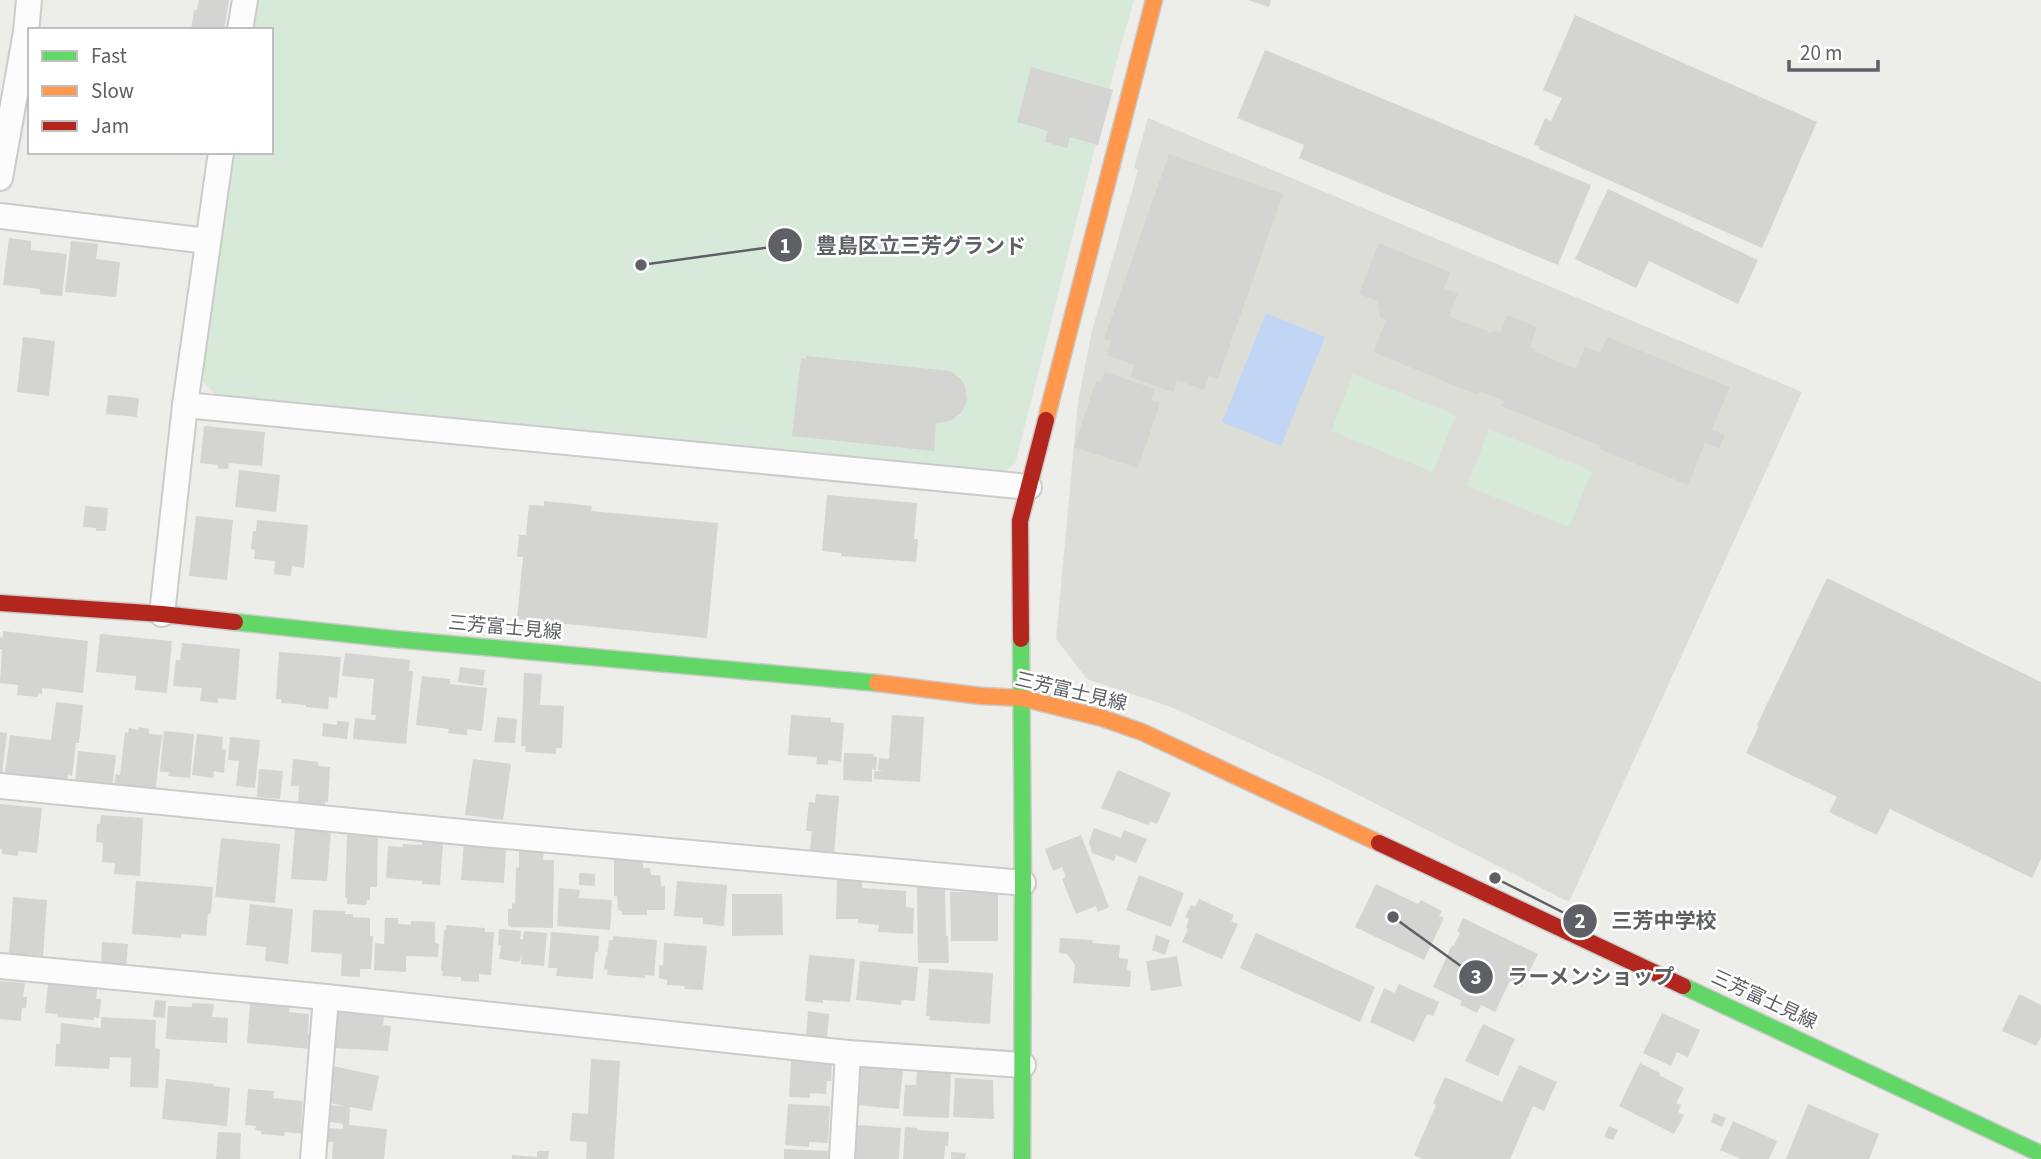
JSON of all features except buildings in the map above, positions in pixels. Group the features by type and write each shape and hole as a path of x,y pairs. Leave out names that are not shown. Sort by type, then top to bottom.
{"main road":[{"path":"1022,1159 1020,521 1154,0"},
{"name":"三芳富士見線","path":"0,603 162,614 394,639 871,682 981,696 1022,698 1102,718 1142,732 2041,1154"}],"street":[{"path":"0,178 26,32 29,0"},
{"path":"240,28 245,0"},
{"path":"162,614 185,405 221,154"},
{"path":"0,216 207,241"},
{"path":"185,405 1029,487"},
{"path":"0,786 472,833 1023,883"},
{"path":"0,966 326,997 848,1053 1023,1065"},
{"path":"313,1159 326,997"},
{"path":"842,1159 848,1053"}],"shaded area":[{"path":"1148,118 1802,392 1569,902 1325,778 1171,707 1087,679 1056,639 1078,402 1092,331 1138,170 1134,168"}],"green space":[{"path":"255,0 1134,0 1015,464 1001,474 219,399 201,379 233,154 273,154 273,28 251,28"},
{"path":"1353,374 1456,415 1433,472 1331,431"},
{"path":"1489,429 1592,471 1569,527 1467,486"}],"water":[{"path":"1266,313 1325,337 1281,446 1222,422"}],"traffic: fast":[{"path":"235,622 877,683"},
{"path":"1021,639 1022,1159"},
{"path":"1683,986 2041,1154"}],"traffic: slow":[{"path":"1046,420 1154,0"},
{"path":"877,683 981,696 1022,698 1102,718 1142,732 1379,843"}],"traffic: jam":[{"path":"1021,639 1020,521 1046,420"},
{"path":"0,603 235,622"},
{"path":"1379,843 1683,986"}],"place":[{"name":"豊島区立三芳グランド","path":"641,265"},
{"name":"三芳中学校","path":"1495,878"},
{"name":"ラーメンショップ","path":"1393,917"}]}
